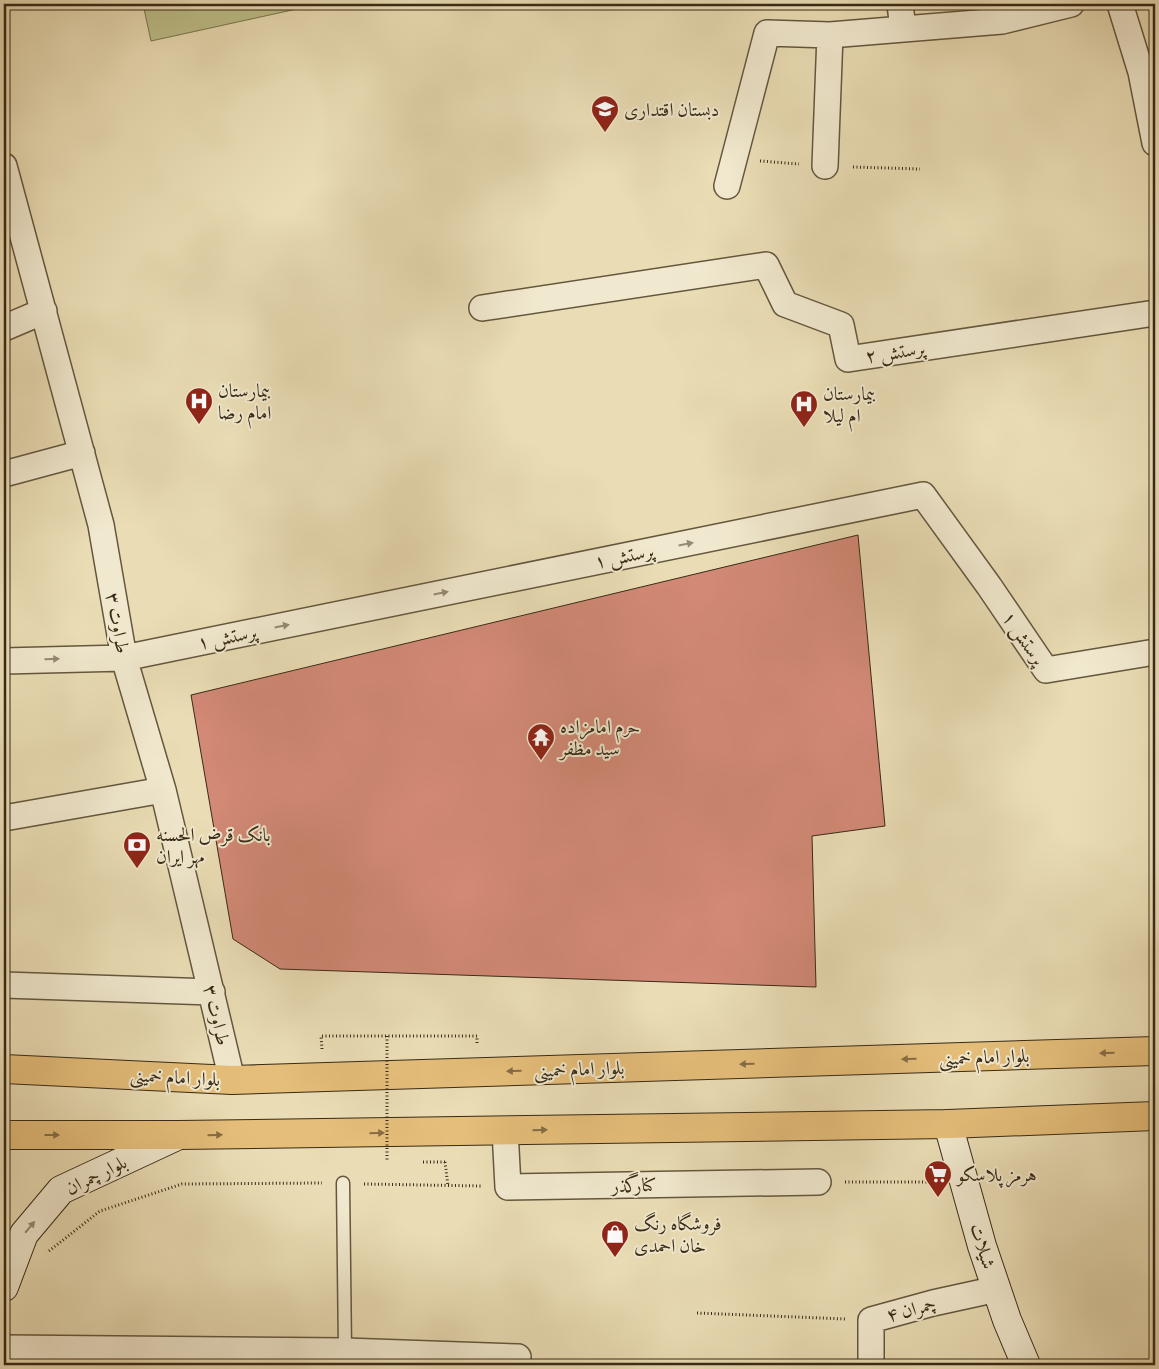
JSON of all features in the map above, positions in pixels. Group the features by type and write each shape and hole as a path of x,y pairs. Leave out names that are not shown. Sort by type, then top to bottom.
{"main road":[{"name":"بلوار امام خمینی","path":"4,1069 232,1080 1155,1051"},
{"path":"4,1135 179,1135 948,1124 1155,1116"}],"street":[{"path":"900,4 903,29"},
{"path":"727,186 767,33 830,35 1002,21 1071,4"},
{"path":"1120,4 1141,72 1155,143"},
{"path":"825,166 830,35"},
{"name":"طراوت ۳","path":"4,166 101,525 124,658 163,790 232,1080"},
{"name":"پرستش ۲","path":"482,308 766,264 785,304 841,324 848,358 1155,313"},
{"path":"4,328 44,311"},
{"path":"4,474 82,454"},
{"name":"پرستش ۱","path":"4,661 124,658 923,496 989,586 1046,670 1155,652"},
{"path":"4,818 163,790"},
{"path":"4,985 212,992"},
{"name":"شیلات","path":"948,1124 982,1246 1007,1320 1026,1365"},
{"path":"505,1130 508,1187"},
{"name":"بلوار چمران","path":"6,1281 24,1234 61,1190 179,1135"},
{"name":"کنارگذر","path":"508,1187 818,1182"},
{"name":"چمران ۴","path":"871,1365 871,1320 933,1303 997,1289"},
{"path":"4,1348 288,1358 344,1351 518,1357"}],"lane":[{"path":"343,1183 344,1351"}],"path":[{"path":"321,1036 477,1036"},
{"path":"387,1036 387,1162"},
{"path":"445,1162 448,1186"},
{"path":"818,1182 964,1182"},
{"path":"6,1281 43,1256 100,1211 182,1184 343,1183 508,1187"},
{"path":"697,1313 871,1320"}],"green space":[{"path":"143,4 315,4 315,5 151,41"}],"building":[{"name":"حرم امامزاده سید مظفر","path":"858,535 885,826 812,836 816,987 280,969 233,939 191,695"}],"place":[{"name":"دبستان اقتداری","path":"605,133"},
{"name":"بیمارستان امام رضا","path":"199,425"},
{"name":"بیمارستان ام لیلا","path":"804,428"},
{"name":"حرم امامزاده سید مظفر","path":"541,761"},
{"name":"بانک قرض الحسنه مهر ایران","path":"137,869"},
{"name":"هرمز پلاسکو","path":"938,1198"},
{"name":"فروشگاه رنگ خان احمدی","path":"615,1258"}]}
